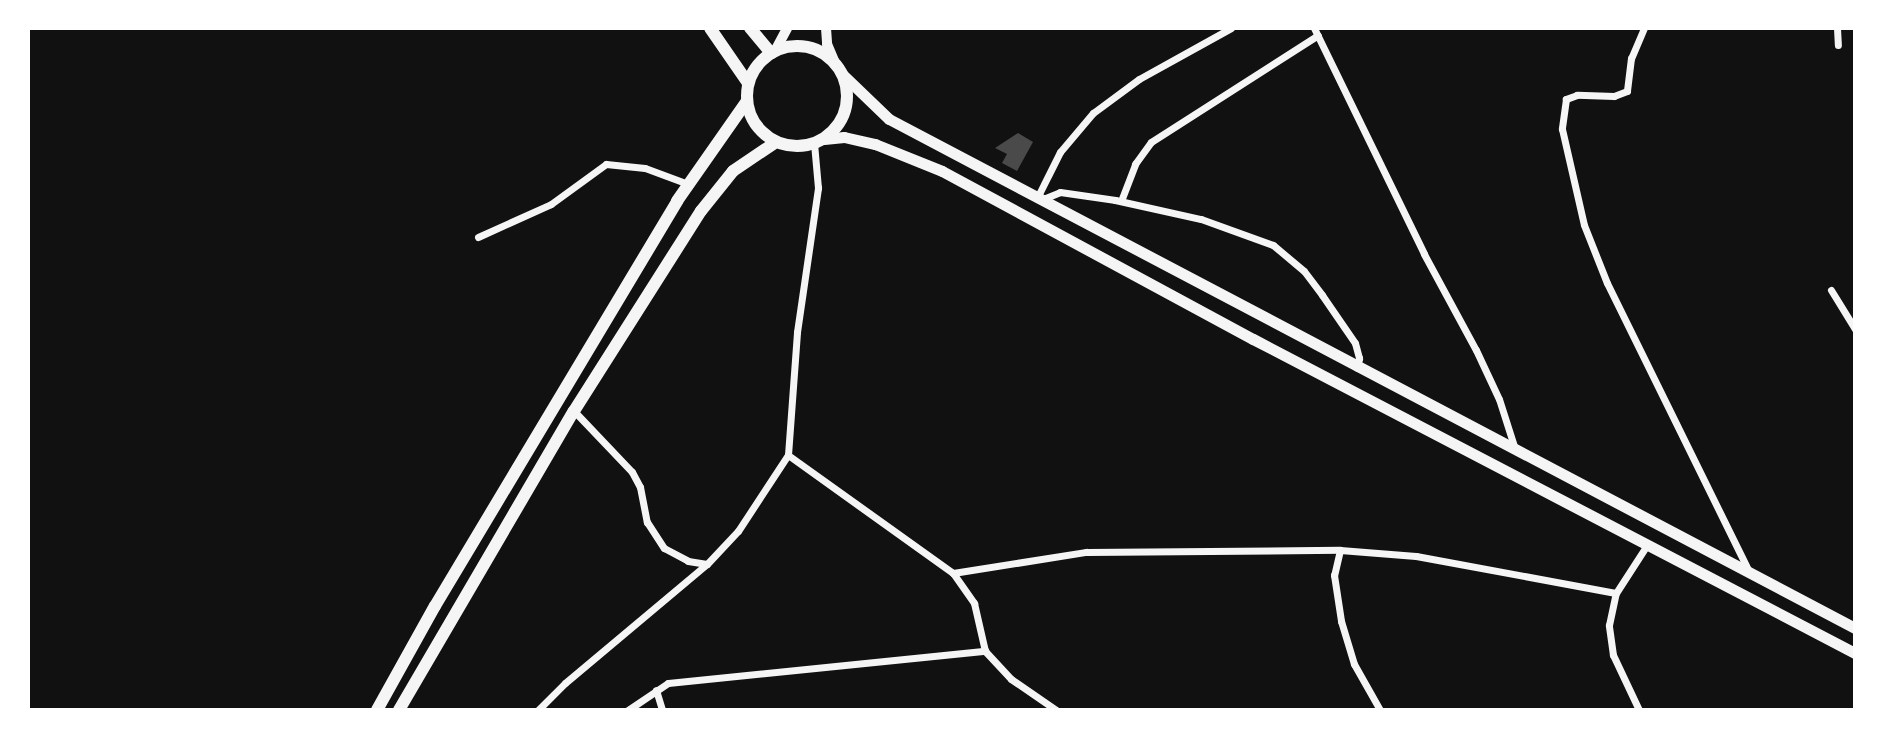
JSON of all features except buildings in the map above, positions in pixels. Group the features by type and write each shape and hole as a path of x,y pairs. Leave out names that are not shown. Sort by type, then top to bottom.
{"highway":[{"path":"710,28 748,83"},
{"path":"750,28 773,52"},
{"path":"797,46 818,51 838,69 847,91 845,109 837,126 819,141 795,147 776,142 762,133 752,118 747,101 748,83 761,61 773,52 797,46"},
{"path":"377,710 435,606 688,184 747,101"},
{"path":"399,710 574,411 701,211 733,171 776,142"}],"main road":[{"path":"773,52 787,28"},
{"path":"826,28 827,44 838,69 889,119 1855,628"},
{"path":"819,141 844,137 875,144 942,171 1253,339 1855,653"}],"street":[{"path":"1040,198 1060,152 1093,113 1139,79 1231,28"},
{"path":"1644,28 1631,58 1627,91 1614,96 1577,95 1566,99 1562,129 1584,225 1602,271 1749,572"},
{"path":"1837,28 1838,45"},
{"path":"1121,201 1135,164 1151,142 1316,31 1424,254 1476,350 1499,399 1516,451"},
{"path":"538,710 565,683 707,564 738,531 788,455 797,332 818,188 819,141"},
{"path":"478,237 551,204 606,164 645,168 688,184"},
{"path":"1040,198 1068,192 1121,201 1201,219 1273,245 1304,271 1322,295 1357,348 1357,368"},
{"path":"1831,290 1855,329"},
{"path":"574,411 632,472 640,487 647,522 664,548 688,561 707,564"},
{"path":"788,455 953,573 974,603 985,651 1011,679 1056,710"},
{"path":"1639,710 1613,655 1609,625 1616,593 1647,545"},
{"path":"953,573 1086,552 1340,550 1416,556 1616,593"},
{"path":"1340,550 1334,575 1335,599 1354,664 1380,710"},
{"path":"628,710 668,683 686,680 985,651"},
{"path":"656,690 662,710"}]}
